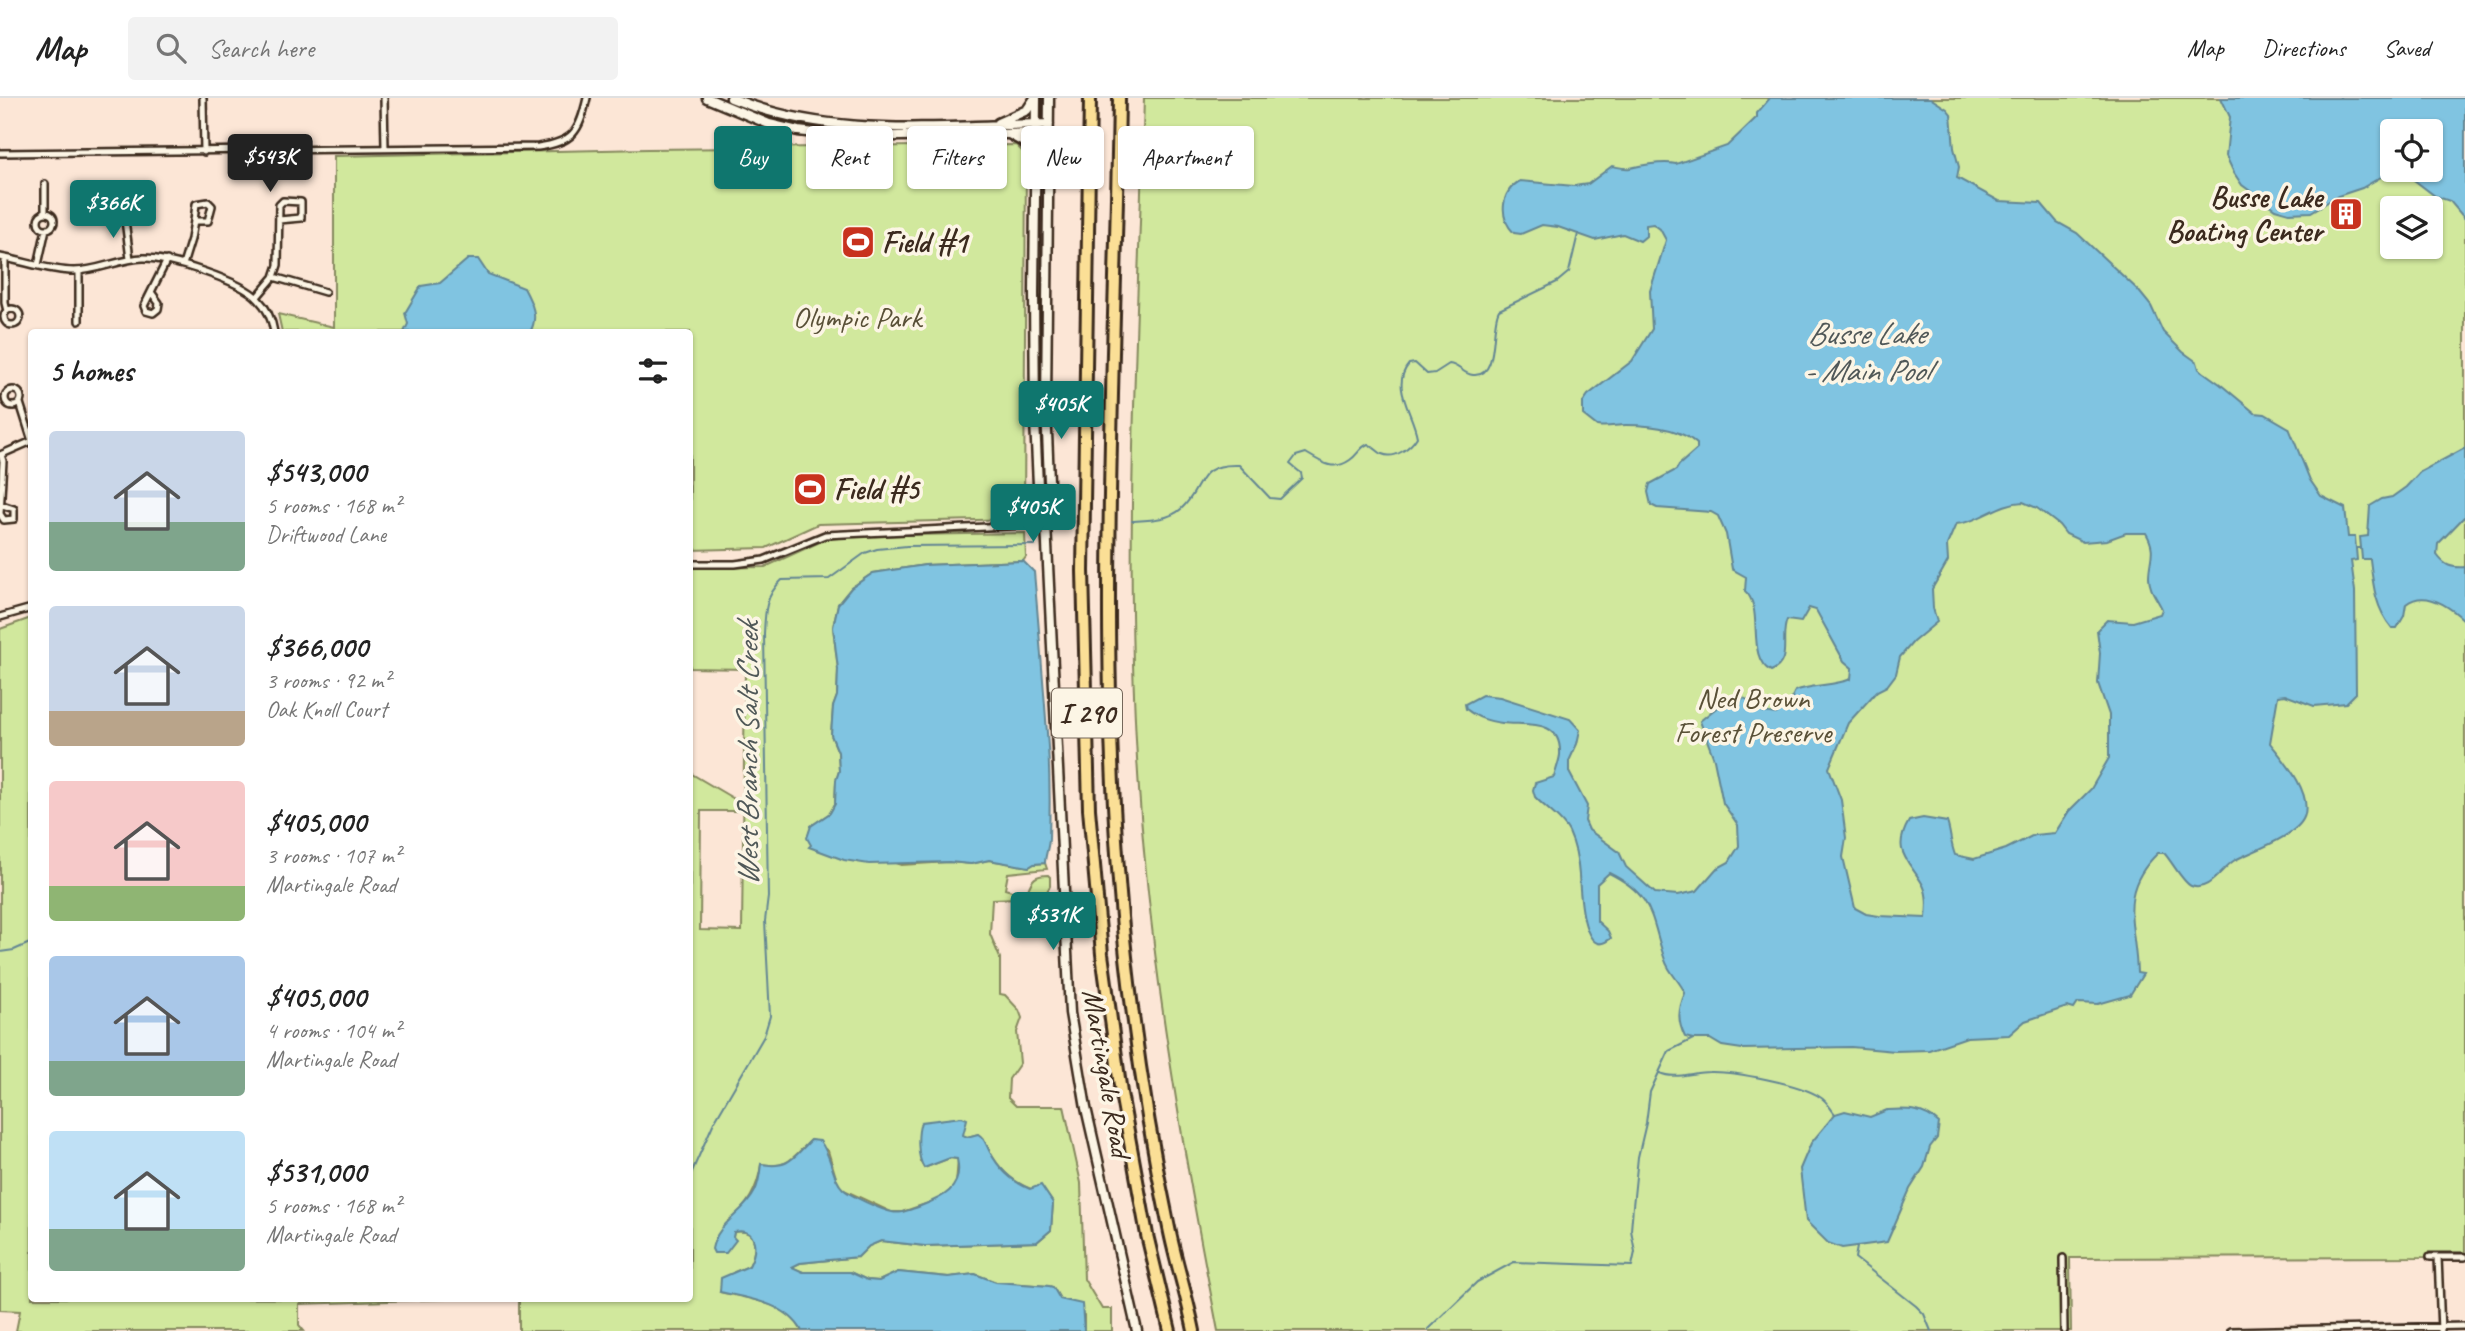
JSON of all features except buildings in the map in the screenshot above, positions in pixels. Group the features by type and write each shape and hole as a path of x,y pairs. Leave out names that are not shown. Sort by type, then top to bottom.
{"highway":[{"name":"I 290","path":"1090,98 1083,571 1088,809 1102,954 1121,1093 1147,1235 1170,1331"},
{"name":"I 290","path":"1119,98 1107,646 1115,811 1126,956 1149,1130 1169,1232 1194,1331"}],"street":[{"path":"203,98 204,152"},
{"path":"384,98 385,148"},
{"path":"0,153 538,147 560,144 578,125 587,98"},
{"path":"706,98 769,124 860,138 907,136"},
{"path":"731,98 770,113 813,122 884,127 1021,127"},
{"path":"993,125 1026,111 1036,98"},
{"name":"Martingale Road","path":"1036,98 1036,126"},
{"name":"Martingale Road","path":"1049,98 1049,126"},
{"path":"45,184 45,213"},
{"name":"Martingale Road","path":"1035,189 1035,420 1040,508 1046,524"},
{"name":"Martingale Road","path":"1048,189 1046,407 1050,506 1046,524 1070,1013 1086,1108 1137,1331"},
{"path":"257,297 274,277 278,265 279,205 281,202 301,202 301,218 279,220"},
{"path":"45,213 38,220 41,227 46,229"},
{"path":"45,213 50,214 54,220 51,227 46,229"},
{"path":"125,220 130,259"},
{"path":"183,265 194,220"},
{"path":"38,265 46,229"},
{"path":"7,311 3,258 79,271 130,259 167,260 242,287 257,297 268,312 273,329"},
{"path":"151,292 167,260"},
{"path":"79,271 79,321"},
{"path":"274,277 325,292"},
{"path":"20,403 28,428"},
{"path":"2,505 1,455 28,443"},
{"path":"693,564 735,564 764,560 825,535 1046,524"},
{"path":"0,617 28,609"},
{"path":"2430,1257 2465,1257"},
{"path":"2438,1257 2441,1329"},
{"path":"2063,1258 2064,1331"},
{"path":"2231,1331 2441,1329 2465,1326"}],"green space":[{"name":"Ned Brown Forest Preserve","path":"1144,98 2465,98 2465,1252 2429,1252 2427,1257 2070,1258 2071,1331 1218,1331 1168,1046 1142,830 1133,676 1132,510 1136,345 1141,189 1254,189 1254,126 1143,126"},
{"name":"Olympic Park","path":"1007,145 1016,145 1021,150 1021,189 1026,189 1024,515 1017,519 818,524 766,548 693,550 693,329 281,329 278,314 334,327 334,156 714,148 714,189 792,189 792,147 806,147 806,189 893,189 893,146 907,146 907,189 1007,189"},
{"path":"1025,533 1026,557 1023,561 925,565 873,573 851,588 838,604 833,627 838,669 837,696 833,707 831,735 838,752 835,804 830,813 811,826 809,834 901,865 949,862 971,864 989,860 1029,867 1045,863 1047,869 1008,873 1005,889 1015,892 1028,890 1035,878 1048,875 1050,886 1044,897 992,899 990,934 1000,958 1000,994 1005,995 1019,1010 1022,1018 1017,1032 1020,1063 1009,1079 1008,1098 1016,1106 1064,1106 1081,1183 1084,1279 1102,1309 1112,1309 1112,1331 1084,1331 1084,1315 1060,1299 1053,1287 1049,1286 996,1282 975,1274 949,1277 898,1272 879,1281 867,1280 850,1272 803,1272 791,1267 800,1263 858,1257 869,1246 881,1241 925,1246 1037,1242 1051,1230 1053,1203 1041,1186 1031,1189 1007,1174 978,1134 967,1137 962,1135 920,1161 924,1168 950,1158 958,1159 956,1184 943,1198 902,1212 891,1212 844,1190 838,1184 828,1151 811,1140 789,1161 778,1165 761,1164 751,1196 741,1210 728,1221 733,1237 734,1232 742,1232 752,1237 752,1260 749,1266 734,1272 720,1292 777,1308 795,1321 802,1331 519,1331 519,1302 693,1302 693,775 736,800 736,811 701,811 700,930 742,931 745,669 693,668 693,568 765,567 824,540 849,536"},
{"path":"28,619 28,1302 358,1302 299,1304 299,1325 304,1331 16,1331 20,1311 0,1310 0,629"}],"water":[{"name":"Busse Lake - Main Pool","path":"1770,98 1930,98 1947,109 1951,114 1954,148 1959,167 1957,178 1999,201 2041,203 2057,222 2077,233 2138,290 2151,306 2163,332 2197,362 2199,369 2255,413 2265,414 2289,428 2310,480 2321,496 2345,508 2348,537 2355,537 2357,560 2351,561 2355,591 2356,693 2346,703 2314,706 2285,695 2278,696 2270,743 2300,785 2306,805 2302,822 2286,835 2235,860 2204,886 2188,884 2164,853 2158,853 2145,868 2133,896 2131,910 2137,973 2143,974 2130,995 2098,1004 2078,1003 2074,1009 2067,1007 2025,1021 2009,1035 1967,1037 1929,1050 1895,1051 1851,1047 1742,1049 1722,1046 1710,1039 1685,1037 1679,1015 1685,993 1667,965 1649,909 1635,890 1609,873 1597,884 1597,921 1608,931 1611,938 1601,943 1594,941 1588,933 1571,837 1563,823 1535,797 1533,790 1535,783 1554,777 1560,755 1555,734 1549,729 1531,724 1487,720 1466,709 1465,704 1482,695 1500,697 1570,719 1580,730 1569,761 1569,772 1587,806 1585,821 1589,830 1619,852 1626,867 1655,893 1678,895 1697,891 1716,869 1729,862 1739,846 1738,825 1723,803 1714,759 1700,721 1724,703 1739,698 1746,699 1763,712 1776,714 1789,703 1795,691 1851,679 1852,668 1844,661 1816,610 1809,608 1801,622 1787,620 1784,655 1778,667 1771,671 1763,665 1757,644 1754,609 1745,591 1746,577 1732,569 1726,534 1718,516 1711,512 1657,508 1651,505 1648,492 1650,484 1676,470 1697,449 1697,444 1682,434 1664,428 1635,425 1597,426 1583,415 1583,402 1588,395 1632,361 1652,329 1650,291 1666,240 1660,229 1653,224 1646,225 1646,236 1640,241 1623,234 1595,240 1558,227 1542,225 1521,234 1514,233 1509,227 1504,213 1505,198 1520,181 1574,186 1588,184 1612,166 1628,168 1659,163 1676,164 1727,146 1757,117 1757,113","holes":["2023,502 2037,508 2066,534 2083,542 2107,540 2126,533 2146,533 2151,545 2149,582 2162,609 2160,614 2133,622 2107,620 2097,630 2100,653 2098,683 2109,715 2109,758 2091,789 2069,811 2055,833 2034,835 2006,849 1974,859 1955,855 1947,822 1923,818 1909,821 1902,848 1925,889 1926,918 1866,914 1855,908 1843,857 1846,838 1841,800 1829,768 1848,723 1877,691 1887,686 1896,674 1900,657 1937,622 1932,589 1948,561 1947,545 1956,524 1965,523 2014,503"]},
{"path":"2221,98 2465,98 2465,219 2450,201 2443,199 2443,196 2435,196 2417,182 2443,182 2443,119 2380,119 2380,178 2362,188 2338,196 2311,212 2289,213 2275,209 2242,185 2234,173 2226,156 2230,117"},
{"path":"468,259 478,259 488,274 524,288 532,305 533,326 532,329 406,329 408,324 405,313 421,286 440,283"},
{"path":"2465,448 2465,516 2438,544 2437,555 2449,566 2465,567 2465,621 2445,605 2421,598 2406,604 2404,616 2397,628 2392,628 2378,604 2370,559 2362,559 2360,537 2368,536 2370,506 2392,497 2420,472"},
{"path":"1023,561 1034,572 1046,725 1050,815 1045,863 1029,867 989,860 971,864 869,864 844,860 809,847 811,845 807,838 811,826 830,813 835,804 839,771 838,752 831,735 833,707 837,696 838,669 833,627 838,604 851,588 873,573 925,565"},
{"path":"1887,1110 1927,1114 1939,1123 1937,1138 1930,1147 1924,1167 1910,1189 1887,1242 1842,1248 1828,1243 1806,1221 1800,1169 1811,1143 1835,1114 1845,1111 1870,1117"},
{"path":"962,1117 967,1119 963,1135 967,1137 978,1134 1007,1174 1030,1189 1041,1185 1053,1203 1051,1230 1037,1242 925,1246 881,1241 869,1246 858,1257 800,1263 792,1267 803,1272 850,1272 867,1280 879,1281 898,1272 948,1277 975,1274 996,1282 1049,1286 1053,1287 1060,1299 1082,1304 1084,1331 802,1331 787,1314 777,1308 720,1292 721,1278 749,1266 754,1254 752,1237 742,1231 734,1232 733,1237 736,1240 726,1253 714,1253 712,1249 719,1232 755,1191 761,1164 778,1165 790,1161 811,1140 820,1141 843,1189 881,1209 905,1211 942,1196 954,1185 957,1178 957,1159 950,1158 924,1168 918,1145 921,1122"}],"waterway":[{"name":"West Branch Salt Creek","path":"1132,521 1158,519 1176,513 1188,501 1207,473 1225,465 1239,465 1270,498 1280,499 1302,478 1301,473 1290,464 1296,456 1306,453 1327,464 1338,465 1350,460 1368,444 1382,454 1402,452 1417,437 1402,390 1404,372 1409,364 1415,363 1427,374 1435,373 1449,364 1473,375 1482,374 1491,360 1499,310 1557,282 1569,272 1578,234"},
{"name":"West Branch Salt Creek","path":"693,1169 714,1122 764,1036 770,1016 765,921 768,897 764,634 766,611 772,592 782,580 829,579 865,553 877,549 907,546 1035,545"},
{"path":"2356,548 2361,548"},
{"name":"West Branch Salt Creek","path":"0,952 28,944"},
{"path":"1428,1331 1477,1282 1514,1262 1632,1266 1635,1252 1631,1230 1638,1157 1650,1092 1669,1051 1693,1039"},
{"path":"1660,1073 1677,1076 1720,1072 1766,1079 1811,1092 1825,1100 1835,1114"},
{"path":"1857,1247 1855,1258 1916,1306 1924,1314 1931,1331"}],"place":[{"name":"Busse Lake Boating Center","path":"2346,214"},
{"name":"Field #1","path":"858,242"},
{"name":"Field #5","path":"810,489"}]}
